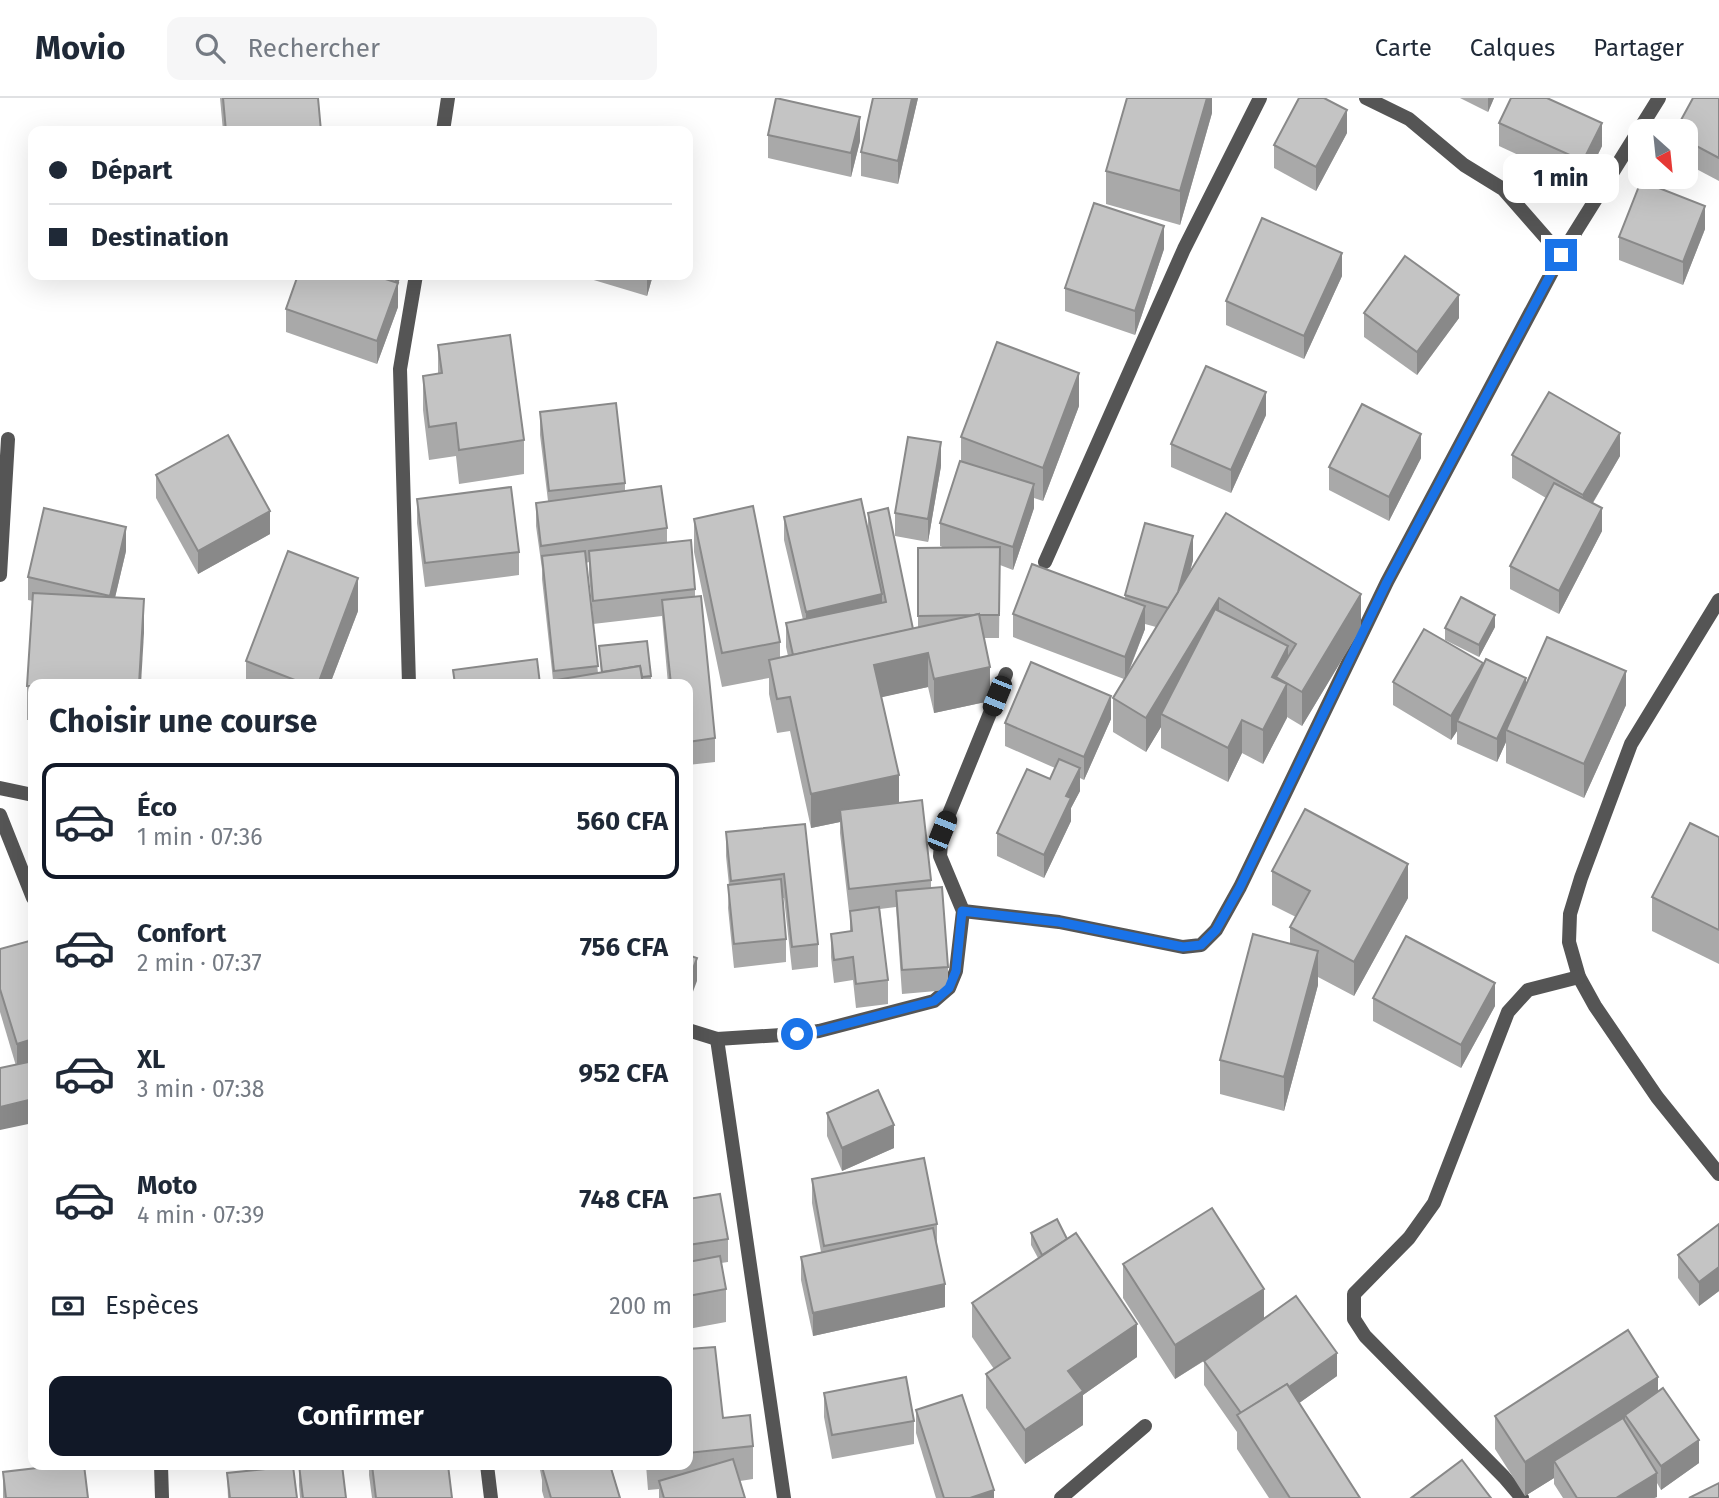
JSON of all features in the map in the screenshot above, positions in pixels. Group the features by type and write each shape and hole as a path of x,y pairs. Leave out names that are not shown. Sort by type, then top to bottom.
{"street":[{"path":"444,126 448,98"},
{"path":"1045,562 1184,249 1260,98"},
{"path":"1366,98 1409,119 1464,164 1503,189 1561,255"},
{"path":"962,911 1059,922 1183,947 1201,945 1216,930 1240,887 1387,582 1561,255 1659,98"},
{"path":"409,679 400,369 415,280"},
{"path":"0,575 8,439"},
{"path":"1719,600 1631,744 1570,914 1569,942 1579,977 1595,1006 1657,1097 1719,1174"},
{"path":"693,1032 717,1040 819,1031 934,1001 949,988 956,971 962,911 940,856 942,831 1006,674"},
{"path":"0,788 28,794"},
{"path":"0,815 28,885"},
{"path":"1522,1498 1365,1336 1354,1319 1354,1294 1409,1238 1434,1203 1508,1012 1528,990 1579,977"},
{"path":"717,1040 784,1498"},
{"path":"1061,1498 1145,1426"},
{"path":"161,1470 162,1498"},
{"path":"488,1470 491,1498"}],"building":[{"path":"223,98 318,98 321,126 226,126"},
{"path":"776,98 860,117 851,153 768,135"},
{"path":"873,98 912,98 898,161 861,152"},
{"path":"1127,98 1207,98 1180,191 1106,171"},
{"path":"1299,98 1324,98 1347,110 1316,167 1274,145"},
{"path":"1511,98 1547,98 1602,123 1583,161 1499,123"},
{"path":"1693,98 1719,98 1719,158 1698,147 1698,119 1682,119"},
{"path":"1638,189 1661,189 1705,206 1683,262 1619,237"},
{"path":"1094,203 1164,226 1135,311 1065,288"},
{"path":"1262,218 1342,253 1304,336 1226,301"},
{"path":"1405,256 1459,295 1417,352 1364,313"},
{"path":"296,280 389,280 398,283 377,341 286,309"},
{"path":"510,335 524,440 459,450 456,423 429,427 423,376 442,373 438,345"},
{"path":"997,342 1079,373 1043,468 961,437"},
{"path":"1206,366 1266,392 1231,470 1171,444"},
{"path":"1549,392 1620,433 1583,495 1512,455"},
{"path":"616,403 625,483 549,491 540,412"},
{"path":"1362,404 1421,434 1389,497 1329,467"},
{"path":"228,435 270,511 198,551 156,475"},
{"path":"908,437 941,442 928,519 895,513"},
{"path":"960,461 1034,484 1013,547 940,523"},
{"path":"1554,483 1602,508 1559,591 1510,566"},
{"path":"661,486 667,528 541,546 536,503"},
{"path":"511,487 519,552 425,563 417,499"},
{"path":"861,499 882,594 806,612 784,517"},
{"path":"753,506 780,642 722,653 694,519"},
{"path":"44,508 126,527 110,596 28,577"},
{"path":"888,508 913,629 793,655 786,623 886,602 868,513"},
{"path":"1226,513 1361,594 1302,692 1276,677 1296,644 1219,598 1146,718 1113,698"},
{"path":"1145,523 1193,536 1178,592 1168,608 1125,595"},
{"path":"691,540 695,589 593,601 589,551"},
{"path":"1000,547 999,615 918,616 918,548"},
{"path":"288,551 358,578 320,679 292,679 246,661"},
{"path":"585,551 598,666 554,671 542,556"},
{"path":"1032,564 1145,606 1125,657 1013,614"},
{"path":"33,593 144,599 139,679 28,679 27,686"},
{"path":"701,596 715,738 693,741 693,679 670,679 662,600"},
{"path":"1461,597 1495,615 1479,645 1445,628"},
{"path":"1215,609 1288,646 1272,677 1287,684 1263,730 1242,720 1228,748 1161,714"},
{"path":"979,614 990,667 934,679 928,653 874,665 899,775 811,794 790,697 777,699 769,660"},
{"path":"1424,629 1483,663 1451,716 1393,682"},
{"path":"1547,637 1626,671 1584,764 1506,730"},
{"path":"647,641 651,676 642,677 640,666 602,672 599,646"},
{"path":"537,659 539,679 454,679 453,670"},
{"path":"1486,659 1526,678 1497,739 1457,721"},
{"path":"1031,662 1111,696 1084,757 1005,723"},
{"path":"640,666 642,679 562,679"},
{"path":"1059,759 1080,768 1066,796 1071,798 1044,855 997,833 1027,769 1050,779"},
{"path":"922,800 931,880 849,889 840,810"},
{"path":"1305,809 1408,864 1354,962 1290,927 1310,891 1272,871"},
{"path":"1690,823 1719,837 1719,930 1652,897"},
{"path":"805,824 818,944 792,947 784,874 731,881 726,832"},
{"path":"781,879 786,939 734,944 728,885"},
{"path":"942,887 948,967 902,970 896,891"},
{"path":"879,907 888,980 856,984 853,957 834,960 831,934 852,931 850,911"},
{"path":"1253,934 1318,951 1284,1077 1220,1060"},
{"path":"1406,936 1495,983 1461,1045 1373,998"},
{"path":"28,941 28,1041 17,1044 0,989 0,949"},
{"path":"28,1062 28,1100 0,1107 0,1068"},
{"path":"878,1090 894,1125 842,1148 827,1113"},
{"path":"924,1158 937,1224 824,1246 812,1179"},
{"path":"720,1194 728,1239 693,1244 693,1198"},
{"path":"1212,1208 1264,1289 1175,1345 1123,1264"},
{"path":"1057,1219 1067,1239 1042,1255 1031,1233"},
{"path":"1719,1224 1719,1267 1699,1282 1678,1255"},
{"path":"933,1228 945,1284 813,1313 801,1257"},
{"path":"1076,1233 1137,1324 1068,1371 1083,1391 1025,1430 986,1374 1010,1358 972,1303"},
{"path":"720,1256 726,1289 693,1295 693,1261"},
{"path":"1296,1296 1337,1353 1289,1387 1287,1384 1241,1413 1204,1361"},
{"path":"1628,1330 1658,1377 1525,1462 1495,1416"},
{"path":"715,1347 723,1418 750,1415 753,1446 693,1452 693,1349"},
{"path":"906,1377 914,1421 832,1435 824,1393"},
{"path":"1287,1384 1360,1498 1290,1498 1237,1415"},
{"path":"1663,1388 1699,1440 1661,1466 1625,1415"},
{"path":"962,1395 994,1490 970,1498 944,1498 916,1410"},
{"path":"1623,1418 1657,1473 1616,1498 1577,1498 1554,1461"},
{"path":"733,1459 745,1498 664,1498 659,1481"},
{"path":"1462,1460 1491,1498 1411,1498"},
{"path":"28,1469 85,1470 88,1498 6,1498 3,1472"},
{"path":"294,1470 297,1498 230,1498 227,1473"},
{"path":"300,1470 343,1470 346,1498 303,1498"},
{"path":"373,1470 449,1470 452,1498 376,1498"},
{"path":"543,1470 612,1470 620,1498 551,1498"},
{"path":"1719,1483 1719,1498 1689,1498"}],"route":[{"path":"797,1034 819,1031 934,1001 949,988 956,971 962,911 1059,922 1183,947 1201,945 1216,930 1240,887 1387,582 1561,255"}]}
